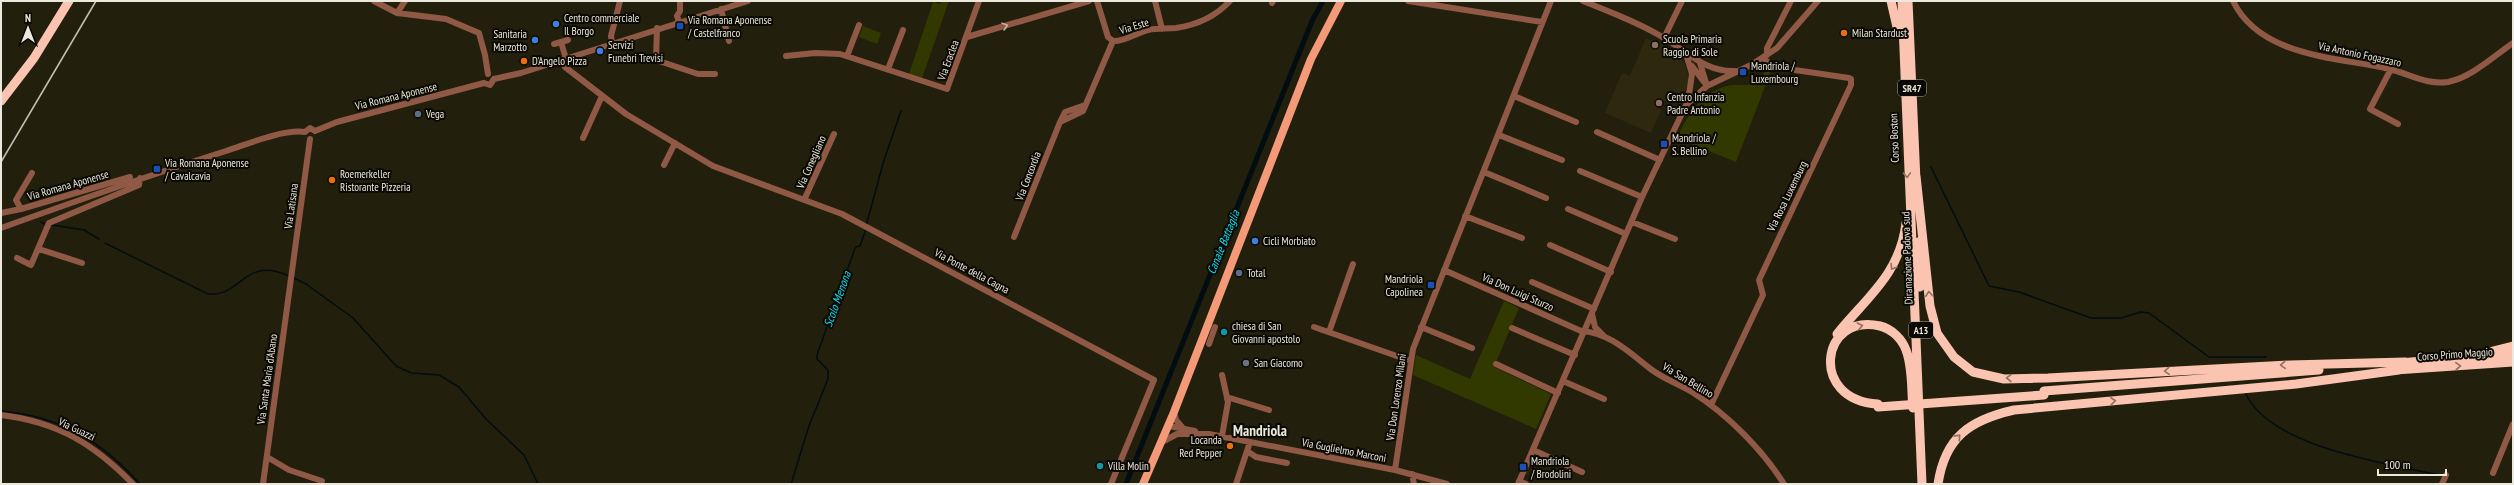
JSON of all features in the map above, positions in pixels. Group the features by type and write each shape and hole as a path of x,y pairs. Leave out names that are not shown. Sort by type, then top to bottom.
{"highway":[{"path":"1,101 34,58 69,1"},
{"path":"1891,1 1897,19 1900,62 1904,76"},
{"name":"Corso Boston","path":"1902,1 1908,202"},
{"name":"Corso Boston","path":"1908,1 1916,176"},
{"path":"1916,176 1930,306 1937,334 1954,357 1973,372 2004,378 2048,378 2290,365 2405,362"},
{"name":"Diramazione Padova sud","path":"1916,176 1928,484"},
{"path":"1908,202 1904,234 1898,258 1885,279 1833,339 1827,360 1828,372 1835,389 1848,400 1859,405 1878,405 2399,370"},
{"name":"Diramazione Padova sud","path":"1908,202 1915,296 1922,484"},
{"path":"1878,405 1861,402 1842,391 1834,380 1830,363 1832,349 1838,339 1847,330 1862,324 1883,327 1893,333 1906,349 1921,458"},
{"path":"2465,357 2513,346"},
{"name":"Corso Primo Maggio","path":"2405,362 2513,353"},
{"path":"2044,393 2405,362"},
{"name":"Corso Primo Maggio","path":"2399,370 2513,362"},
{"path":"2481,364 2513,366"},
{"path":"1938,484 1940,471 1950,446 1967,427 1995,414 2014,410 2296,384 2399,370"}],"main road":[{"path":"1143,484 1174,412 1311,59 1341,1"}],"street":[{"path":"374,1 398,13 446,19 479,33 488,74"},
{"path":"398,13 405,1"},
{"path":"612,43 611,36 620,1"},
{"path":"680,1 680,12 684,14 682,21"},
{"name":"Via Romana Aponense","path":"1,228 138,179 282,134 305,132 310,128 315,131 337,122 484,83 490,85 494,79 521,74 657,28 748,1"},
{"name":"Via Eraclea","path":"786,56 814,53 847,56 947,89 979,1"},
{"path":"967,37 1089,1"},
{"path":"1097,1 1108,37 1113,41"},
{"name":"Via Este","path":"1155,1 1162,29"},
{"name":"Via Este","path":"1113,41 1120,41 1135,34 1176,28 1200,22 1218,12 1230,1"},
{"path":"1408,1 1542,22"},
{"name":"Via Don Lorenzo Milani","path":"1395,470 1410,361 1421,327 1499,135 1551,1"},
{"path":"1583,1 1664,38 1700,63 1719,70 1738,71"},
{"path":"1664,38 1682,1"},
{"path":"1765,56 1766,48 1792,1"},
{"path":"1687,104 1707,86 1765,56 1784,41 1818,1"},
{"name":"Via Antonio Fogazzaro","path":"2233,1 2251,24 2273,40 2307,52 2391,69 2431,83 2450,81 2472,72 2513,43"},
{"path":"721,9 729,41"},
{"path":"847,56 858,25"},
{"path":"657,28 656,60 698,74 715,74"},
{"path":"888,70 903,30"},
{"path":"1774,34 1784,41"},
{"path":"564,59 557,43 568,40"},
{"name":"Via Concordia","path":"1014,237 1065,112 1080,108 1086,104 1113,41"},
{"path":"1526,484 1518,482 1611,272 1642,197 1687,104 1692,80 1690,64 1686,54"},
{"name":"Via Rosa Luxemburg","path":"1711,406 1763,294 1758,280 1851,85 1851,79 1849,78 1774,67 1765,56"},
{"name":"Via Ponte della Cagna","path":"564,59 565,67 626,114 723,170 805,198 866,226 1154,380 1111,484"},
{"path":"1700,63 1707,86"},
{"path":"1690,64 1707,86"},
{"path":"2391,69 2370,109 2398,124"},
{"path":"488,74 493,76 494,79"},
{"path":"484,83 483,77 488,74"},
{"path":"583,138 602,96"},
{"path":"1514,96 1576,122"},
{"path":"305,132 306,136 310,139 314,137 315,131"},
{"path":"1597,132 1660,160"},
{"name":"Via Conegliano","path":"805,198 834,134"},
{"path":"1499,135 1562,160"},
{"name":"Via Latisana","path":"291,276 310,139"},
{"path":"664,166 674,143"},
{"path":"1580,171 1642,197"},
{"path":"1484,172 1546,198"},
{"name":"Via Romana Aponense","path":"32,173 16,200 21,208 134,176 138,179"},
{"name":"Via Romana Aponense","path":"39,249 49,223 139,185 138,179"},
{"path":"1,213 21,208"},
{"path":"1568,209 1626,234"},
{"path":"1465,216 1522,238"},
{"path":"1632,222 1675,240"},
{"path":"1550,245 1611,272"},
{"path":"17,258 31,265 39,249 82,263"},
{"path":"1329,332 1352,264"},
{"name":"Via Don Luigi Sturzo","path":"1444,270 1585,331"},
{"name":"Via Santa Maria d'Abano","path":"263,484 291,276"},
{"path":"1532,282 1593,312"},
{"name":"Via San Bellino","path":"1593,312 1595,326 1606,338"},
{"path":"1588,324 1595,326"},
{"path":"1209,344 1215,327"},
{"path":"1314,327 1410,361"},
{"path":"1421,327 1472,348"},
{"path":"1512,328 1574,355"},
{"name":"Via San Bellino","path":"1585,331 1606,338 1631,351 1662,376 1691,392 1711,406 1747,438 1784,484"},
{"path":"1496,364 1558,393"},
{"path":"1222,375 1227,399 1222,436"},
{"path":"1563,381 1604,399"},
{"path":"1227,399 1230,398 1269,410"},
{"path":"1174,412 1176,420 1182,430"},
{"name":"Via Guazzi","path":"1,415 29,420 84,441 106,458 133,484"},
{"path":"2493,473 2513,424"},
{"name":"Via Guglielmo Marconi","path":"1168,427 1222,436 1395,470 1447,484"},
{"name":"Via Guglielmo Marconi","path":"1162,442 1182,430"},
{"path":"1236,484 1250,442"},
{"path":"1533,450 1582,472"},
{"path":"1247,451 1258,457 1287,463"},
{"path":"267,457 290,470 322,481"},
{"path":"1412,474 1414,484"},
{"path":"2442,484 2446,475"}],"shaded area":[{"path":"1646,38 1652,41 1653,39 1680,57 1685,64 1689,79 1684,96 1671,90 1666,101 1661,99 1657,108 1661,110 1651,133 1605,113 1622,73 1630,76"}],"green space":[{"path":"941,1 949,1 922,78 909,74 933,2 940,4"},
{"path":"863,26 881,33 877,44 859,37"},
{"path":"1765,71 1771,71 1736,162 1677,138 1689,115 1707,95 1730,85 1747,85 1757,82"},
{"path":"1504,301 1519,308 1494,367 1551,394 1536,429 1413,375 1416,355 1470,379"}],"waterway":[{"name":"Canale Battaglia","path":"1126,484 1312,21 1323,1"},
{"name":"Scolo Menona","path":"866,226 884,160 901,111"},
{"path":"1931,167 1989,286 2019,292 2091,318 2121,318 2141,312 2149,313 2209,357 2266,357"},
{"path":"41,222 45,224"},
{"path":"52,225 84,230 99,239"},
{"name":"Scolo Menona","path":"791,484 809,426 828,379 828,370 817,359 817,355 854,251 856,247 860,246 866,229"},
{"path":"105,243 208,294 219,294 228,290 252,274 262,271 274,271 289,276"},
{"path":"292,277 306,284 353,318 396,366 411,373 439,375 459,387 486,419 524,455 538,484"},
{"path":"2246,394 2259,413 2280,428 2305,441 2364,459 2443,476"},
{"path":"1,411 42,418 78,433 110,455 140,484"}],"railway":[{"path":"1,162 96,1"}],"place":[{"name":"Centro commerciale Il Borgo","path":"556,24"},
{"name":"Via Romana Aponense / Castelfranco","path":"680,26"},
{"name":"Milan Stardust","path":"1844,33"},
{"name":"Sanitaria Marzotto","path":"535,40"},
{"name":"Scuola Primaria Raggio di Sole","path":"1655,45"},
{"name":"Servizi Funebri Trevisi","path":"600,51"},
{"name":"D'Angelo Pizza","path":"524,61"},
{"name":"Mandriola / Luxembourg","path":"1743,72"},
{"name":"Centro Infanzia Padre Antonio","path":"1659,103"},
{"name":"Vega","path":"418,114"},
{"name":"Mandriola / S. Bellino","path":"1664,144"},
{"name":"Via Romana Aponense / Cavalcavia","path":"157,169"},
{"name":"Roemerkeller Ristorante Pizzeria","path":"332,180"},
{"name":"Cicli Morbiato","path":"1255,241"},
{"name":"Total","path":"1239,273"},
{"name":"Mandriola Capolinea","path":"1431,285"},
{"name":"chiesa di San Giovanni apostolo","path":"1224,332"},
{"name":"San Giacomo","path":"1246,363"},
{"name":"Locanda Red Pepper","path":"1230,446"},
{"name":"Villa Molin","path":"1100,466"},
{"name":"Mandriola / Brodolini","path":"1523,467"}],"district":[{"name":"Mandriola","path":"1260,430"}]}
